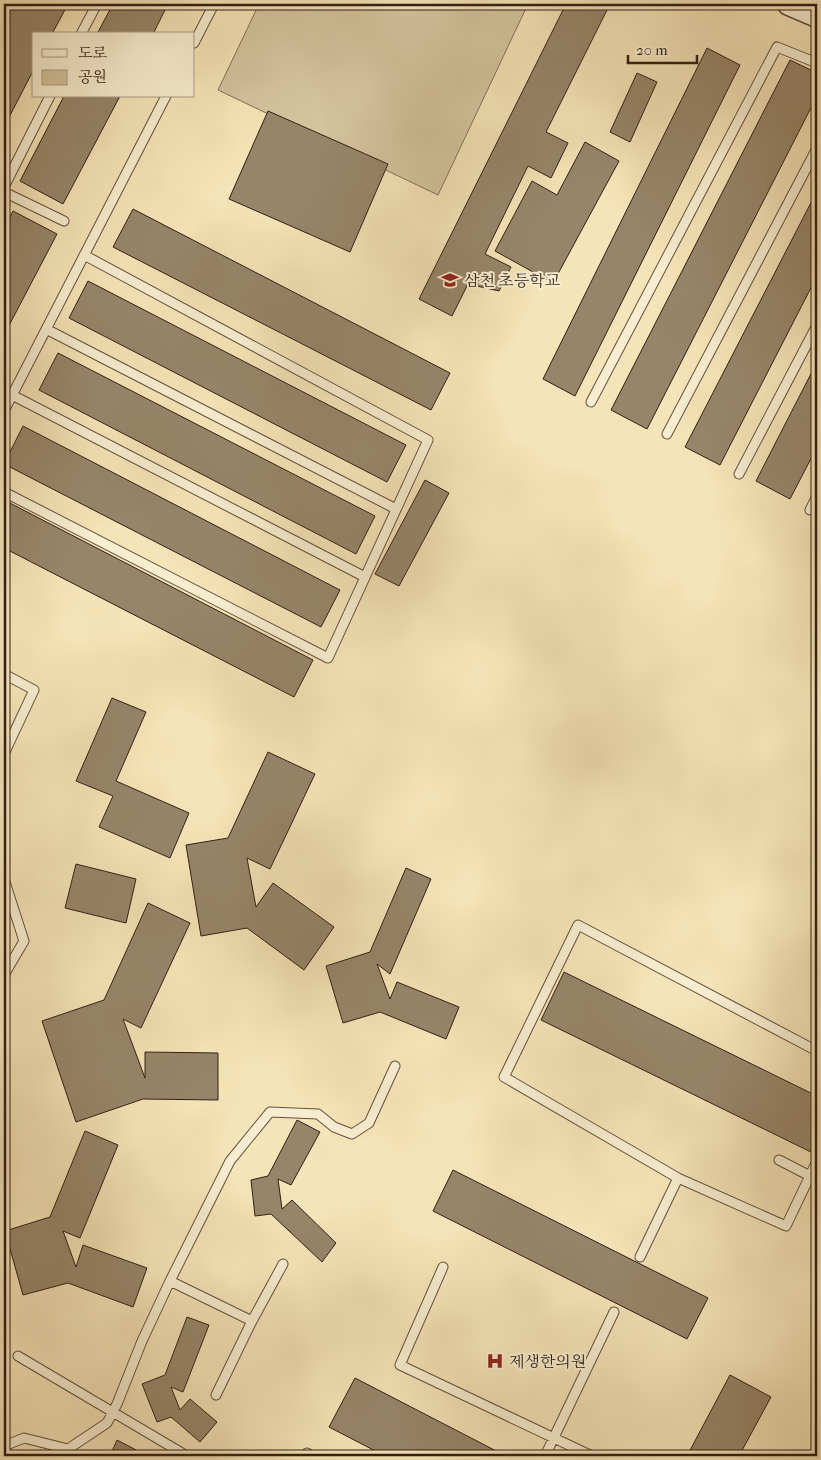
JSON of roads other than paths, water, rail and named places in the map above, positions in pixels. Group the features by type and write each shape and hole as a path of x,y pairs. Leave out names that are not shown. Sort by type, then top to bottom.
{"street":[{"path":"789,4 817,16"}],"lane":[{"path":"82,32 96,4"},
{"path":"195,41 214,4"},
{"path":"591,402 777,47 817,63"},
{"path":"4,187 49,98"},
{"path":"4,411 165,98"},
{"path":"667,434 817,148"},
{"path":"4,192 64,221"},
{"path":"4,492 328,658 428,440 84,255"},
{"path":"739,474 817,324"},
{"path":"46,329 396,509"},
{"path":"12,396 365,577"},
{"path":"810,510 817,496"},
{"path":"4,674 34,690 4,754"},
{"path":"4,881 24,941 4,975"},
{"path":"817,1052 578,925 504,1077 678,1178 786,1226 817,1161"},
{"path":"4,1446 24,1438 68,1448 107,1423 170,1281 230,1161 270,1112 318,1114 334,1127 352,1134 369,1123 395,1066"},
{"path":"779,1160 810,1176"},
{"path":"640,1257 678,1178"},
{"path":"216,1395 252,1321 283,1264"},
{"path":"443,1267 400,1364 592,1456"},
{"path":"170,1281 252,1321"},
{"path":"545,1456 614,1312"},
{"path":"18,1356 187,1456"},
{"path":"306,1456 308,1453 312,1456"}],"place":[{"name":"삼천 초등학교","path":"450,280"},
{"name":"제생한의원","path":"495,1361"}]}
